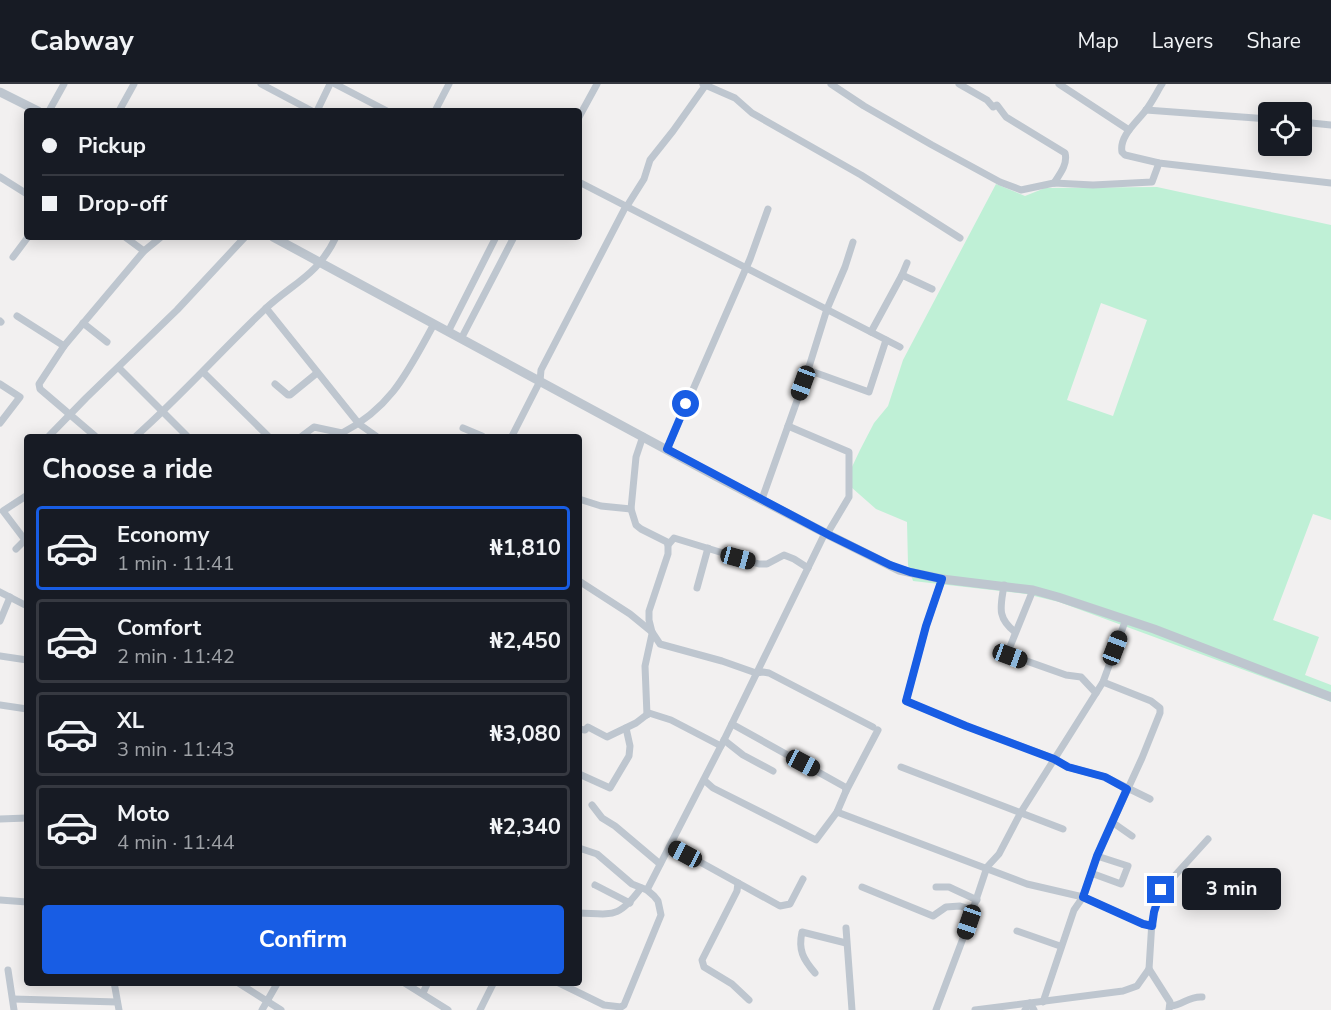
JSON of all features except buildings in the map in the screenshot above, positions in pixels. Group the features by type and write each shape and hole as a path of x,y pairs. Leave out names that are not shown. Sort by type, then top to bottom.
{"street":[{"path":"51,108 64,84"},
{"path":"121,108 134,84"},
{"path":"261,84 306,108"},
{"path":"318,108 330,84"},
{"path":"335,84 381,108"},
{"path":"437,108 450,84"},
{"path":"582,112 597,84"},
{"path":"831,84 864,106 1000,182 1022,190 1054,183 1094,185 1152,182 1160,163"},
{"path":"959,84 987,100 993,107 997,105 1006,117 1065,153 1064,166 1054,183"},
{"path":"1059,84 1129,130"},
{"path":"1162,84 1146,110 1129,130 1121,147 1122,152 1139,159 1160,163 1331,183"},
{"path":"513,434 540,381 542,370 626,206 644,179 650,160 674,131 704,85 735,98 752,113 861,175 960,238"},
{"path":"0,92 32,108"},
{"path":"1146,110 1258,118"},
{"path":"1312,123 1331,125"},
{"path":"0,177 24,192"},
{"path":"582,184 900,346"},
{"path":"667,449 746,268 768,208"},
{"path":"13,257 26,240"},
{"path":"129,240 144,251"},
{"path":"92,434 40,389 40,381 83,323 144,251 157,240"},
{"path":"51,434 177,310 242,240"},
{"path":"279,240 762,500 899,570 942,579 1004,585 1058,597 1331,697"},
{"path":"138,434 266,308 308,276 321,263 334,240"},
{"path":"448,332 494,240"},
{"path":"461,339 512,240"},
{"path":"762,500 827,309 853,242"},
{"path":"871,332 908,262"},
{"path":"902,275 932,290"},
{"path":"266,308 359,424 373,434"},
{"path":"17,316 64,346"},
{"path":"83,323 107,342"},
{"path":"305,434 314,427 342,433 372,415 398,386 411,367 434,324"},
{"path":"808,370 869,392 886,340"},
{"path":"119,368 185,434"},
{"path":"203,372 266,434"},
{"path":"275,384 290,395 317,373"},
{"path":"0,384 20,397 0,423"},
{"path":"582,913 607,915 616,913 644,889 671,846 680,822 723,743 808,568 849,497 849,452 788,426"},
{"path":"463,428 477,434"},
{"path":"643,436 636,457 631,509 636,525 640,529 667,542 668,545 668,554 649,611 652,642 645,666 647,715"},
{"path":"24,497 3,511 24,537"},
{"path":"582,500 601,506 631,509"},
{"path":"668,545 678,538 759,564 767,564 783,555 808,568"},
{"path":"16,549 24,541"},
{"path":"697,588 708,549"},
{"path":"942,579 926,626 906,701 1054,759 1068,767 1105,777 1150,799"},
{"path":"582,583 630,614 665,646 722,661 756,673 769,673 875,729 837,812 816,840 713,788 704,780"},
{"path":"1004,585 1000,610 1007,626 1015,632"},
{"path":"1033,590 1007,654 1066,675 1081,677 1096,693"},
{"path":"0,592 24,604"},
{"path":"0,621 10,597"},
{"path":"936,1010 987,867 999,854 1021,812 1103,682 1126,620"},
{"path":"0,656 24,660"},
{"path":"1043,1002 1074,910 1083,897 1097,856 1142,758 1160,711 1151,701 1103,682"},
{"path":"0,705 24,709"},
{"path":"582,730 588,727 607,737 649,713 657,714 723,743 773,771"},
{"path":"732,724 839,782 846,791"},
{"path":"582,775 610,788 629,756 630,746 626,728"},
{"path":"901,767 1063,829"},
{"path":"592,805 602,818 615,826 660,864"},
{"path":"837,812 1027,884 1083,897 1152,926"},
{"path":"0,819 24,818"},
{"path":"1112,822 1132,836"},
{"path":"975,1010 1030,1008 1043,1002 1133,988 1149,969 1154,912 1161,890 1208,839"},
{"path":"671,846 777,904 788,906 803,879"},
{"path":"565,986 604,1005 621,1007 624,1005 662,915 658,901 644,889 618,873 597,854 582,849"},
{"path":"1091,873 1121,884 1128,866 1097,856"},
{"path":"738,883 737,891 702,960 706,969 732,984 749,1000"},
{"path":"595,885 630,903"},
{"path":"862,887 933,916 946,907 960,906 973,910"},
{"path":"936,887 949,887 977,900"},
{"path":"0,900 24,902"},
{"path":"846,928 852,1010"},
{"path":"1017,931 1060,946"},
{"path":"814,973 802,958 802,932 846,943"},
{"path":"1149,969 1168,999 1170,1008 1191,997 1202,997"},
{"path":"8,970 14,1010"},
{"path":"115,986 118,1010"},
{"path":"243,986 281,1010"},
{"path":"262,1010 276,986"},
{"path":"410,986 448,1010"},
{"path":"423,993 426,986"},
{"path":"480,1010 492,986"},
{"path":"13,999 117,1002"}],"green space":[{"path":"996,184 1025,196 1045,188 1157,187 1331,225 1331,520 1313,514 1273,620 1319,637 1305,675 1331,685 1331,702 1059,602 1026,594 913,581 908,565 907,522 876,509 851,487 851,469 874,423 888,406 903,360","holes":["1101,303 1147,320 1113,416 1067,400"]}],"route":[{"path":"686,404 667,449 899,570 942,579 926,626 906,701 1054,759 1068,767 1105,777 1127,789 1097,856 1083,897 1152,926 1161,890"}]}
